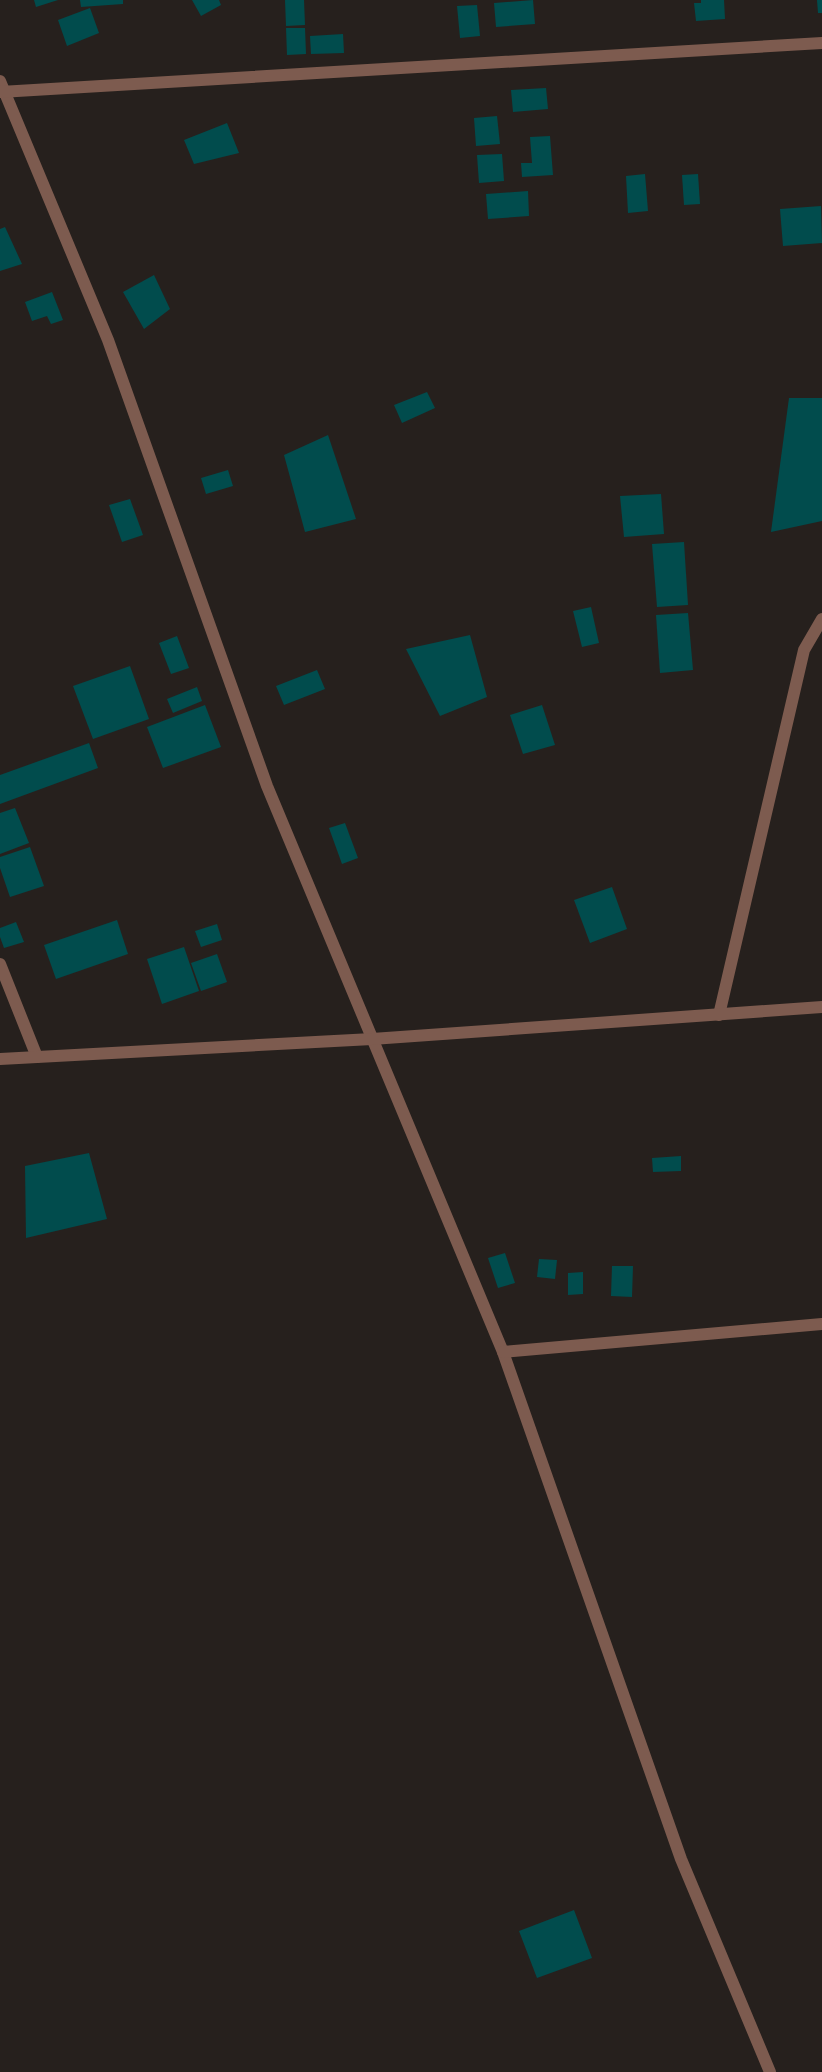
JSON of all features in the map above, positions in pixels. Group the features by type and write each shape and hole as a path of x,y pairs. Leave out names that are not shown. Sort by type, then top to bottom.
{"street":[{"path":"770,2072 681,1859 503,1352 267,786 108,340 1,88 822,42"},
{"path":"719,1014 804,650 822,619"},
{"path":"0,964 37,1057"},
{"path":"0,1059 372,1039 822,1007"},
{"path":"503,1352 822,1324"}],"building":[{"path":"34,0 58,0 36,7"},
{"path":"80,0 123,0 123,4 81,7"},
{"path":"192,0 219,0 221,5 201,16"},
{"path":"285,0 304,0 305,25 286,26"},
{"path":"533,0 535,24 496,27 494,3"},
{"path":"701,0 724,0 725,19 696,21 694,3 701,3"},
{"path":"817,0 822,0 822,13 818,13"},
{"path":"477,5 480,36 460,38 457,6"},
{"path":"90,8 99,33 67,46 58,20"},
{"path":"286,28 305,28 306,54 287,55"},
{"path":"343,34 344,53 311,54 310,36"},
{"path":"546,88 548,109 513,112 511,90"},
{"path":"497,116 500,144 476,146 474,118"},
{"path":"227,123 239,153 194,164 184,140"},
{"path":"550,136 553,175 522,177 521,163 532,163 530,137"},
{"path":"502,154 504,181 479,183 477,155"},
{"path":"645,174 648,211 628,213 626,176"},
{"path":"698,174 700,204 684,205 682,175"},
{"path":"528,191 529,216 488,219 486,194"},
{"path":"821,206 822,243 783,246 780,209"},
{"path":"5,227 22,264 0,271 0,229"},
{"path":"154,275 170,309 144,329 123,292"},
{"path":"52,292 63,320 51,324 47,316 32,321 25,302"},
{"path":"427,392 435,408 402,423 394,405"},
{"path":"789,398 822,398 822,521 771,532"},
{"path":"328,435 356,519 305,532 284,455"},
{"path":"228,470 233,486 206,494 201,478"},
{"path":"661,494 664,534 624,537 620,496"},
{"path":"130,499 143,535 122,542 109,505"},
{"path":"684,542 688,605 657,607 652,544"},
{"path":"591,607 599,643 582,647 573,611"},
{"path":"688,613 693,670 660,673 656,615"},
{"path":"470,635 487,697 440,716 406,649"},
{"path":"177,636 189,668 171,674 159,643"},
{"path":"130,666 149,719 93,739 73,686"},
{"path":"317,670 325,689 284,705 276,686"},
{"path":"197,687 202,701 173,713 167,699"},
{"path":"205,705 221,747 163,768 147,727"},
{"path":"542,705 555,745 523,754 510,715"},
{"path":"89,743 98,768 0,804 0,775"},
{"path":"15,808 29,843 0,854 0,813"},
{"path":"345,823 358,858 342,864 329,828"},
{"path":"30,847 44,886 10,897 0,868 0,857"},
{"path":"612,887 627,929 590,943 574,900"},
{"path":"117,920 128,954 56,979 44,945"},
{"path":"16,922 24,942 4,948 0,937 0,928"},
{"path":"217,924 222,940 201,947 195,931"},
{"path":"184,947 199,991 162,1004 147,959"},
{"path":"217,954 227,982 201,991 191,963"},
{"path":"89,1153 107,1219 26,1238 25,1166"},
{"path":"681,1156 681,1171 653,1172 652,1158"},
{"path":"505,1253 515,1283 498,1288 488,1258"},
{"path":"539,1259 557,1260 555,1279 537,1277"},
{"path":"612,1266 633,1266 632,1297 611,1296"},
{"path":"583,1272 583,1294 568,1295 568,1273"},
{"path":"574,1910 592,1958 537,1978 519,1931"}]}
